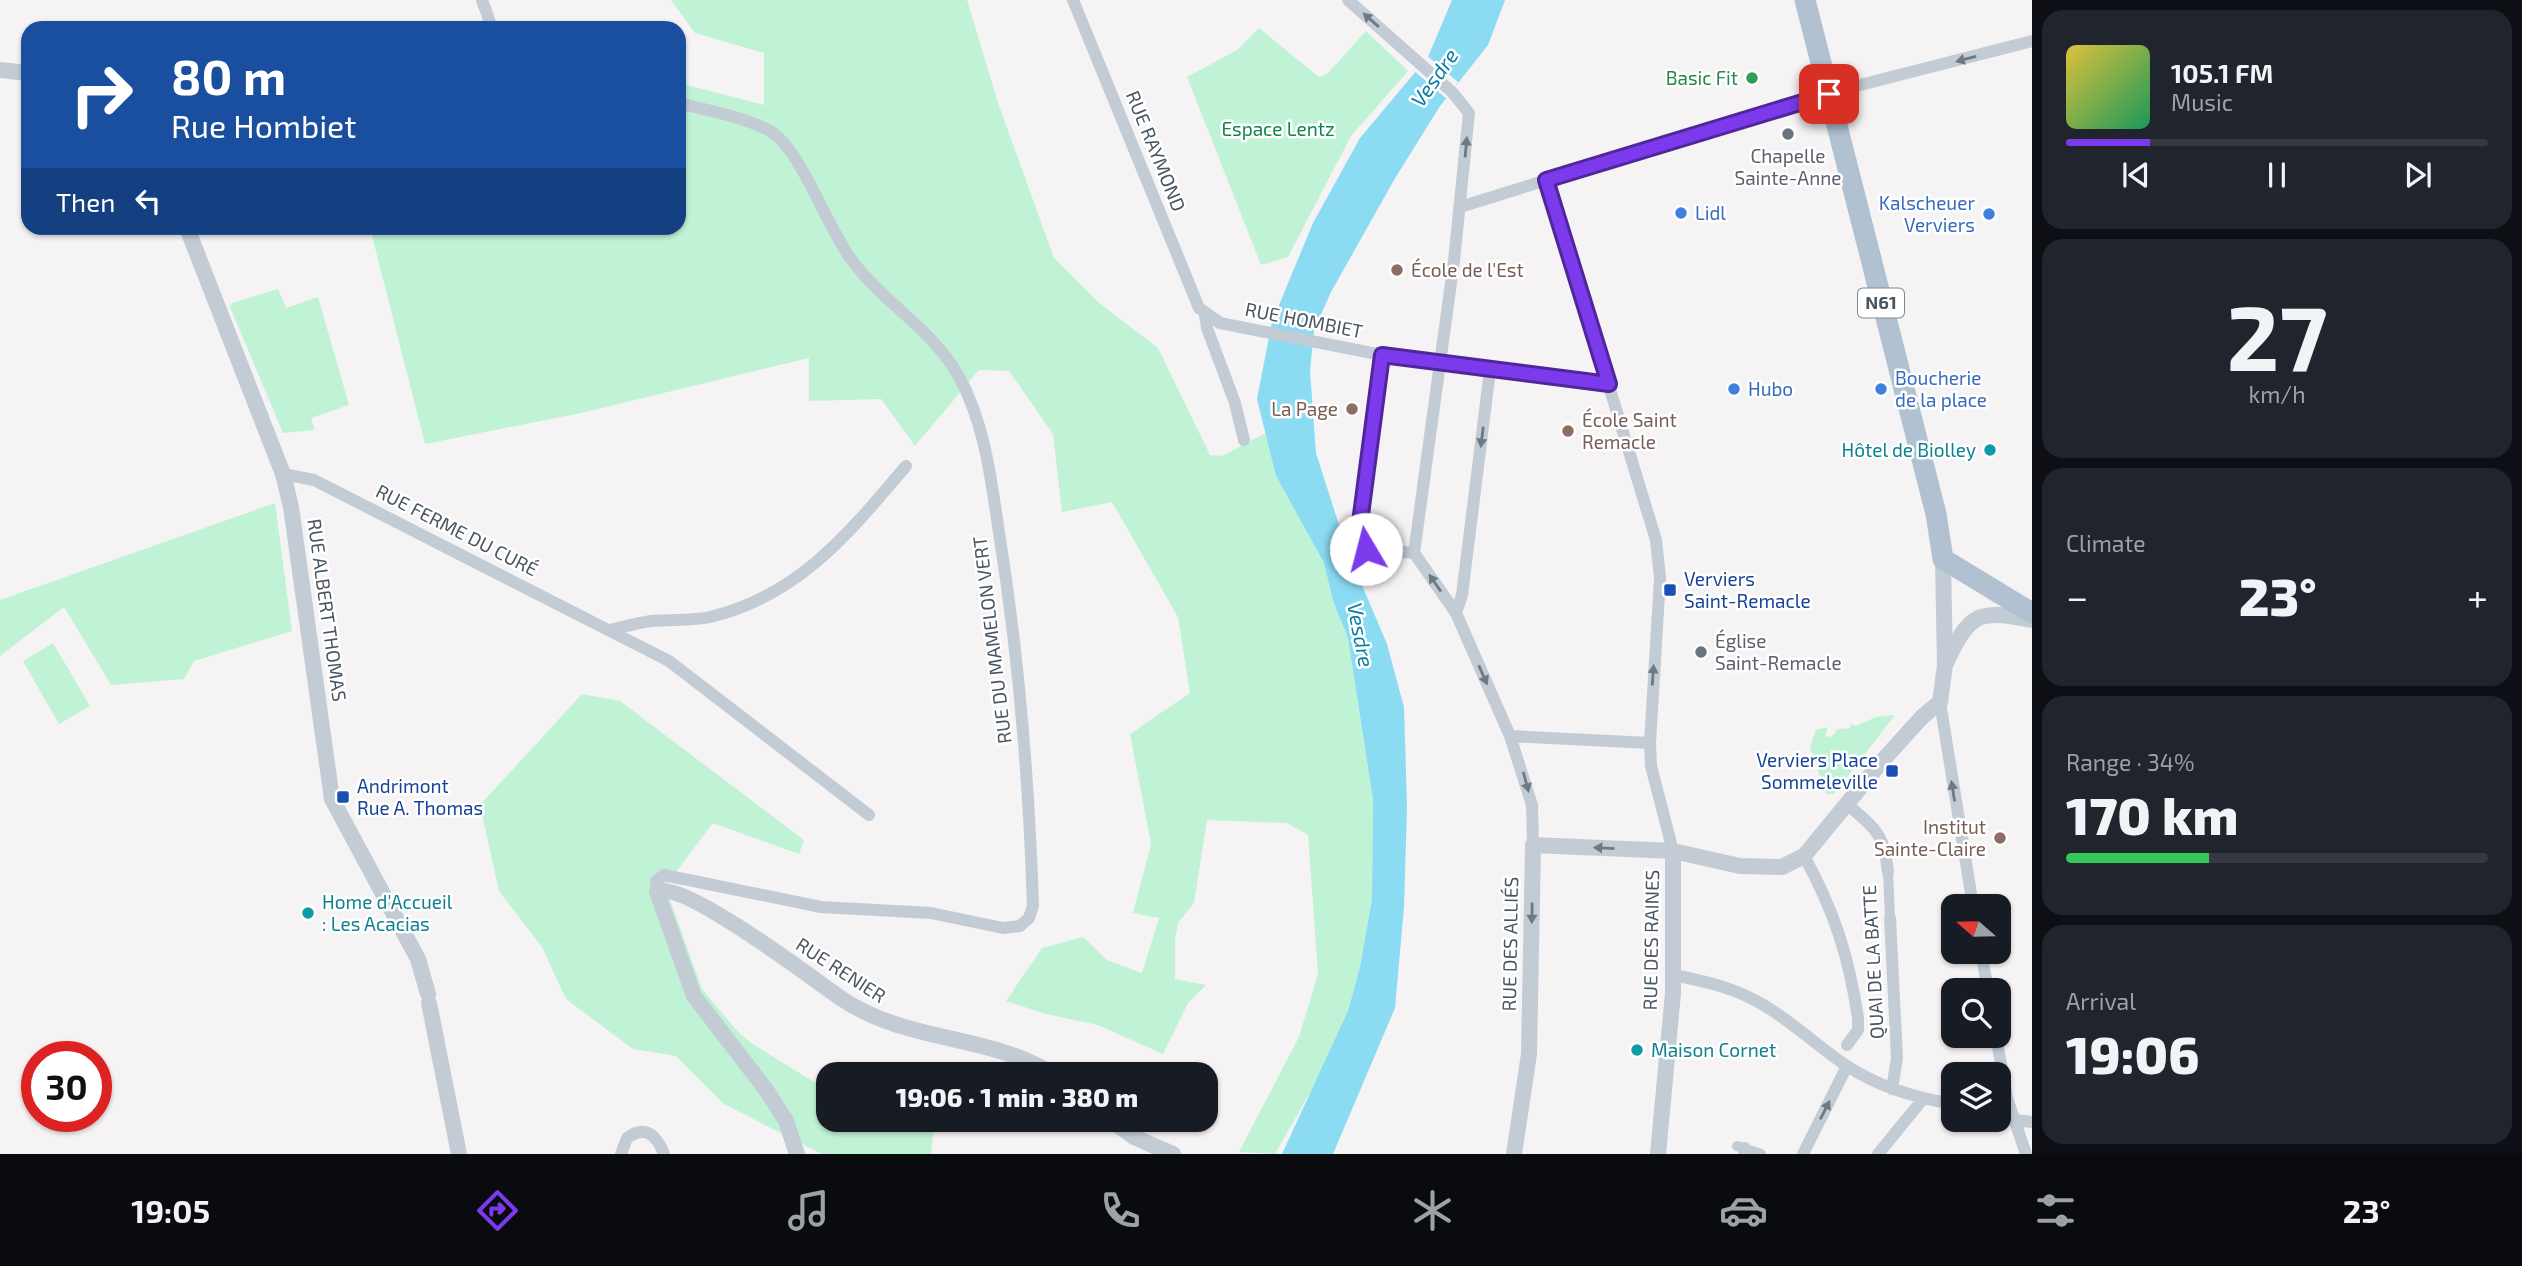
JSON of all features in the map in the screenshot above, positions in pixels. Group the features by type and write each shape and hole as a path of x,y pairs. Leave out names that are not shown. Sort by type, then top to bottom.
{"main road":[{"name":"N61","path":"1805,0 1941,535 1943,559"},
{"path":"1943,559 2032,613"}],"street":[{"path":"482,0 490,21"},
{"name":"RUE RAYMOND","path":"1073,0 1199,309 1205,315"},
{"path":"1348,0 1452,92 1469,113 1460,207 1415,553 1366,549 1359,530 1382,355"},
{"path":"1460,207 1829,94 2032,41"},
{"path":"0,70 21,72"},
{"name":"RUE DU MAMELON VERT","path":"657,892 656,881 664,875 821,907 931,913 1003,928 1020,926 1029,918 1033,906 1020,682 985,446 970,399 957,373 938,348 861,272 839,243 787,144 771,131 751,123 686,105"},
{"path":"1546,180 1656,540 1660,578 1651,766 1672,851"},
{"name":"RUE ALBERT THOMAS","path":"190,235 283,474 291,507 332,799 418,959 429,998 459,1154"},
{"path":"1205,315 1207,328 1236,403 1244,440"},
{"name":"RUE HOMBIET","path":"1205,315 1220,323 1382,355 1609,384"},
{"path":"1456,613 1462,595 1490,370"},
{"path":"609,630 650,621 706,618 739,609 794,582 849,533 906,466"},
{"name":"RUE FERME DU CURÉ","path":"283,474 314,480 669,661 869,815"},
{"name":"RUE DES ALLIÉS","path":"1415,553 1456,613 1510,736 1532,805 1529,1054 1514,1154"},
{"path":"1943,559 1945,666 1941,702 1971,894"},
{"path":"1945,666 1959,637 1975,618 1992,614 2032,620"},
{"path":"1533,845 1672,851 1740,866 1782,867 1804,856 1891,751 1922,717 1941,702"},
{"path":"1510,736 1650,743"},
{"name":"QUAI DE LA BATTE","path":"1848,805 1872,826 1885,845 1897,1058 1892,1089"},
{"name":"RUE DES RAINES","path":"1658,1154 1673,975 1672,851"},
{"path":"1804,856 1840,930 1844,946 1858,1018 1858,1030 1847,1045"},
{"name":"RUE RENIER","path":"657,892 669,889 719,915 876,1019 1032,1062"},
{"path":"657,892 694,996 767,1091 786,1121 797,1154"},
{"path":"1673,975 1712,982 1762,1004 1847,1066 1892,1089 1941,1102"},
{"path":"1998,1048 2007,1098 2026,1154"},
{"path":"1803,1154 1847,1066"},
{"path":"1878,1154 1923,1099"},
{"path":"2011,1118 2032,1122"},
{"path":"621,1154 627,1138 651,1132 657,1138 664,1154"},
{"path":"1126,1132 1173,1154"},
{"path":"1742,1149 1761,1154"}],"green space":[{"path":"671,0 967,0 998,103 1054,258 1098,302 1158,348 1210,455 1222,456 1266,433 1276,476 1324,563 1333,601 1348,638 1373,800 1372,899 1360,967 1348,1011 1320,1075 1275,1154 1239,1152 1299,1037 1318,974 1308,835 1287,823 1207,820 1194,903 1178,923 1175,939 1175,979 1206,985 1188,1003 1163,1054 1098,1025 1046,1014 1006,1001 1042,948 1083,937 1107,960 1142,973 1159,918 1133,913 1151,844 1130,734 1190,693 1178,617 1112,502 1062,512 1053,434 1009,371 979,370 915,446 881,399 809,401 809,358 581,413 425,444 372,235 686,235 686,85 764,105 764,53 695,33"},
{"name":"Espace Lentz","path":"1259,28 1319,77 1327,74 1366,31 1408,71 1351,136 1288,257 1261,265 1187,77 1237,50"},
{"path":"278,289 286,308 318,297 349,405 311,418 315,430 283,433 230,307 232,303"},
{"path":"275,503 292,631 194,661 184,679 111,685 64,607 0,656 0,600"},
{"path":"53,643 90,706 59,724 23,661"},
{"path":"582,694 620,701 804,840 799,854 713,823 665,886 702,989 737,1031 751,1043 816,1083 816,1132 933,1132 931,1154 822,1154 724,1104 676,1056 633,1049 566,999 542,947 499,891 480,805"},
{"path":"1895,715 1834,794 1826,794 1810,747 1816,730 1828,727 1825,736 1831,737 1838,729 1850,728 1851,724 1856,726 1876,717"}],"water":[{"name":"Vesdre","path":"1452,0 1505,0 1488,45 1440,106 1394,180 1331,292 1314,330 1310,371 1316,453 1347,550 1387,644 1404,707 1407,806 1404,907 1395,1008 1333,1154 1282,1154 1348,1011 1360,967 1372,899 1373,800 1348,638 1333,601 1324,563 1276,476 1257,399 1272,322 1313,223 1360,138 1428,57"}],"pier":[{"path":"1425,54 1458,82 1448,100 1413,70"}],"place":[{"name":"Basic Fit","path":"1752,78"},
{"name":"Chapelle Sainte-Anne","path":"1788,134"},
{"name":"Lidl","path":"1681,213"},
{"name":"Kalscheuer Verviers","path":"1989,214"},
{"name":"École de l'Est","path":"1397,270"},
{"name":"Hubo","path":"1734,389"},
{"name":"Boucherie de la place","path":"1881,389"},
{"name":"La Page","path":"1352,409"},
{"name":"École Saint Remacle","path":"1568,431"},
{"name":"Hôtel de Biolley","path":"1990,450"},
{"name":"Verviers Saint-Remacle","path":"1670,590"},
{"name":"Église Saint-Remacle","path":"1701,652"},
{"name":"Verviers Place Sommeleville","path":"1892,771"},
{"name":"Andrimont Rue A. Thomas","path":"343,797"},
{"name":"Institut Sainte-Claire","path":"2000,838"},
{"name":"Home d'Accueil : Les Acacias","path":"308,913"},
{"name":"Maison Cornet","path":"1637,1050"}],"route":[{"path":"1366,549 1359,530 1382,355 1609,384 1546,180 1829,94"}]}
